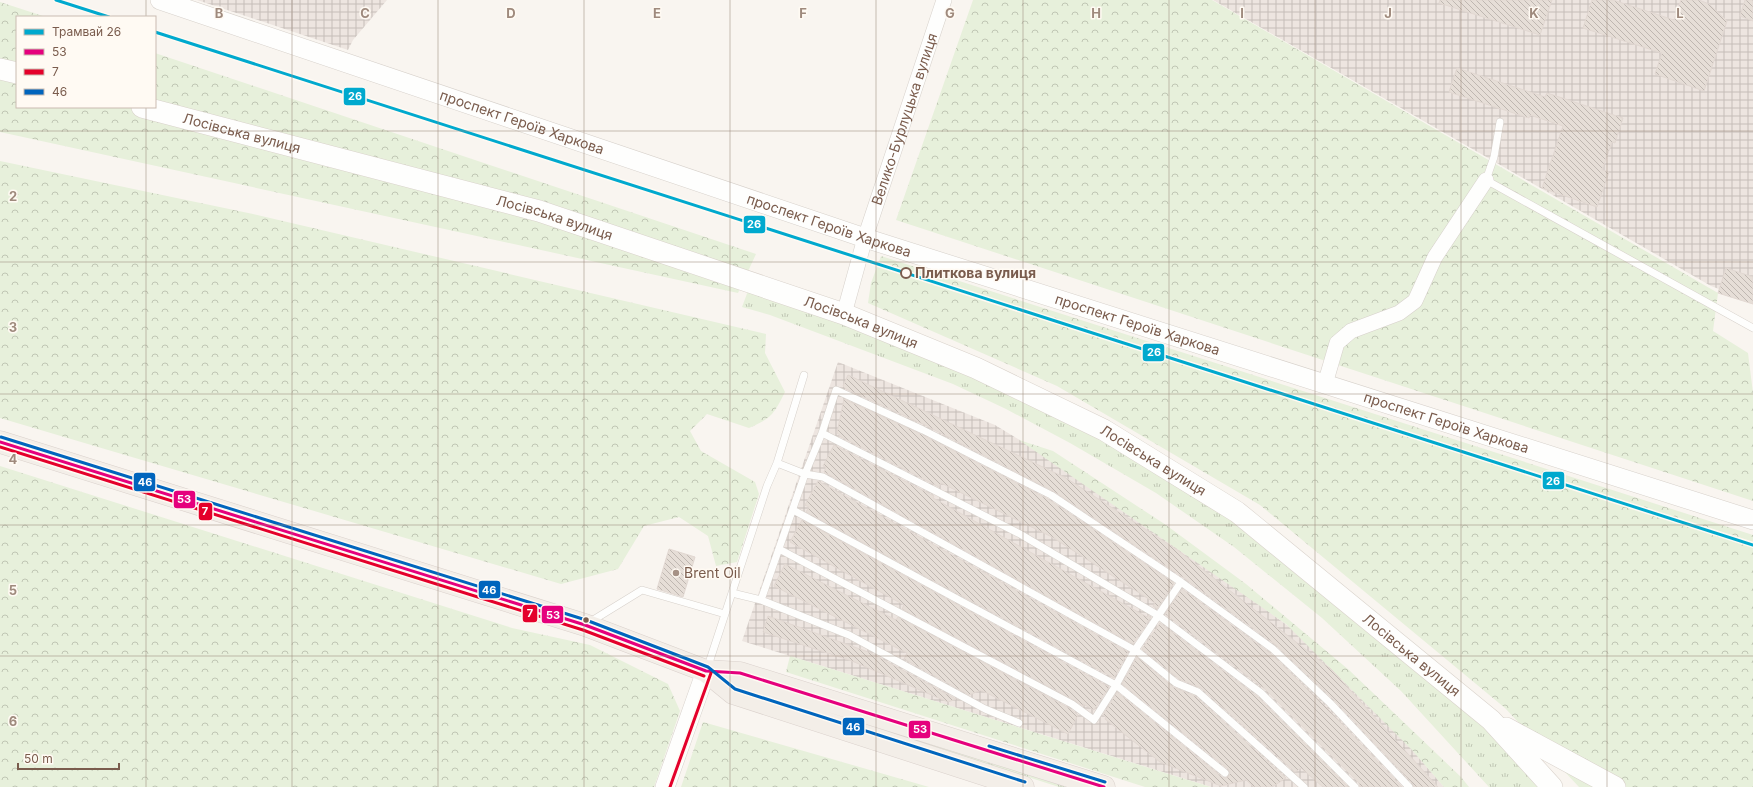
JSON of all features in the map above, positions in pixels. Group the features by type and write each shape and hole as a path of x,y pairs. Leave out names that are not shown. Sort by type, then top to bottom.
{"main road":[{"path":"0,68 16,73"},
{"name":"Лосівська вулиця","path":"146,108 539,211 844,314 976,368 1104,430 1237,512 1491,720"},
{"path":"0,442 585,625 706,671 740,673 1104,787"},
{"path":"706,671 733,693 1023,787"},
{"path":"1491,720 1552,787"},
{"path":"1491,720 1615,787"}],"street":[{"name":"проспект Героїв Харкова","path":"160,0 865,238 1753,520"},
{"name":"Велико-Бурлуцька вулиця","path":"865,238 944,0"},
{"path":"1324,384 1337,343 1351,331 1399,313 1415,301 1435,257 1486,180"},
{"path":"844,314 865,238"},
{"path":"666,787 706,671"}],"lane":[{"path":"1500,122 1494,157 1486,180 1753,328"},
{"path":"706,671 767,486 777,463 804,375"},
{"path":"761,600 805,474 822,433 836,390 923,430 1051,495 1181,582 1273,649 1330,703 1409,787"},
{"path":"822,433 1020,534 1159,616 1261,693 1355,787"},
{"path":"777,463 805,474 823,477 1135,650 1176,683 1198,692 1304,787"},
{"path":"793,510 1116,685 1225,773"},
{"path":"779,549 1072,704 1094,720 1116,685 1135,650 1181,582"},
{"path":"585,625 642,590 725,614"},
{"path":"732,593 761,600 849,635 985,709 1019,723"}],"shaded area":[{"path":"197,0 387,0 353,40 348,50"},
{"path":"1213,0 1753,0 1753,302 1711,286"},
{"path":"838,362 995,425 1125,504 1339,664 1444,787 1211,787 742,641"}],"green space":[{"path":"973,0 1212,0 1718,293 1713,331 1748,353 1753,393 1753,501 896,220"},
{"path":"0,2 43,16 16,16 16,108 156,108 156,53 756,254 738,293 0,132"},
{"path":"0,161 253,214 766,334 765,353 785,392 772,414 768,418 749,428 707,414 690,431 701,451 755,482 759,494 737,562 716,566 708,536 679,517 644,526 618,569 561,584 0,418"},
{"path":"881,256 1753,535 1753,787 1579,787 1505,708 1260,505 1057,386 868,303 871,283"},
{"path":"748,291 823,311 1125,443 1325,585 1550,787 1489,787 1401,691 1322,618 1234,547 1156,493 1070,443 1006,409 953,384 770,315 742,307"},
{"path":"1019,440 1053,451 1166,525 1246,584 1349,670 1461,777 1469,787 1444,787 1412,750 1286,624"},
{"path":"0,466 512,628 590,645 668,684 680,711 654,787 0,787"},
{"path":"790,656 1211,787 1145,787 786,672"},
{"path":"744,683 1078,787 1059,787 816,710"},
{"path":"703,722 929,787 681,787"}],"building":[{"path":"1440,0 1552,0 1540,35 1439,3"},
{"path":"1592,0 1613,0 1674,20 1681,0 1699,0 1709,4 1727,21 1704,91 1655,74 1662,53 1583,28"},
{"path":"1745,0 1753,0 1753,21 1740,16"},
{"path":"1457,68 1545,97 1547,93 1623,118 1615,143 1612,142 1602,170 1609,172 1597,207 1542,188 1563,126 1530,115 1529,118 1449,92"},
{"path":"1726,268 1753,277 1753,304 1718,293"},
{"path":"848,375 1066,478 1179,551 1332,670 1438,787 1414,787 1413,784 1334,700 1276,645 1184,578 1053,491 925,425 846,389 843,386"},
{"path":"844,399 921,434 1048,499 1174,583 1157,609 1153,606 1155,603 1052,537 941,483 939,487 839,436 840,435 837,433"},
{"path":"834,445 934,496 933,498 1147,617 1148,615 1151,617 1133,644 824,472 826,467 823,466"},
{"path":"818,481 1128,652 1114,678 806,512 809,507 805,505"},
{"path":"802,520 1109,687 1094,710 1083,704 1083,706 902,609 904,605 790,542"},
{"name":"Brent Oil","path":"669,549 695,557 683,597 657,589"},
{"path":"785,564 896,620 898,617 1069,708 1078,715 1068,734 981,690 969,695 904,659 907,653 774,586"},
{"path":"1182,589 1270,653 1326,707 1402,787 1360,787 1359,783 1265,689 1165,614"},
{"path":"768,616 871,653 956,699 948,702 852,661 763,632"},
{"path":"1160,623 1258,697 1348,787 1323,787 1301,768 1295,772 1201,688 1179,679 1142,649"},
{"path":"1137,657 1173,687 1195,696 1286,778 1272,787 1254,787 1246,780 1221,786 1160,762 1105,719 1106,717 1103,715 1117,692 1222,777 1226,778 1229,776 1230,772 1228,769 1122,684"}],"tram line":[{"name":"26","path":"56,0 106,16"},
{"name":"26","path":"156,32 1753,545"}],"transit line":[{"name":"46","path":"1,437 586,620 708,667 735,689 1025,782"},
{"name":"53","path":"0,442 585,625 706,671 740,673 1104,787"},
{"name":"7","path":"0,447 583,630 704,676"},
{"name":"7","path":"670,787 711,673"},
{"name":"46","path":"989,746 1105,782"}],"place":[{"name":"Плиткова вулиця","path":"906,273"},
{"name":"Brent Oil","path":"676,573"}]}
